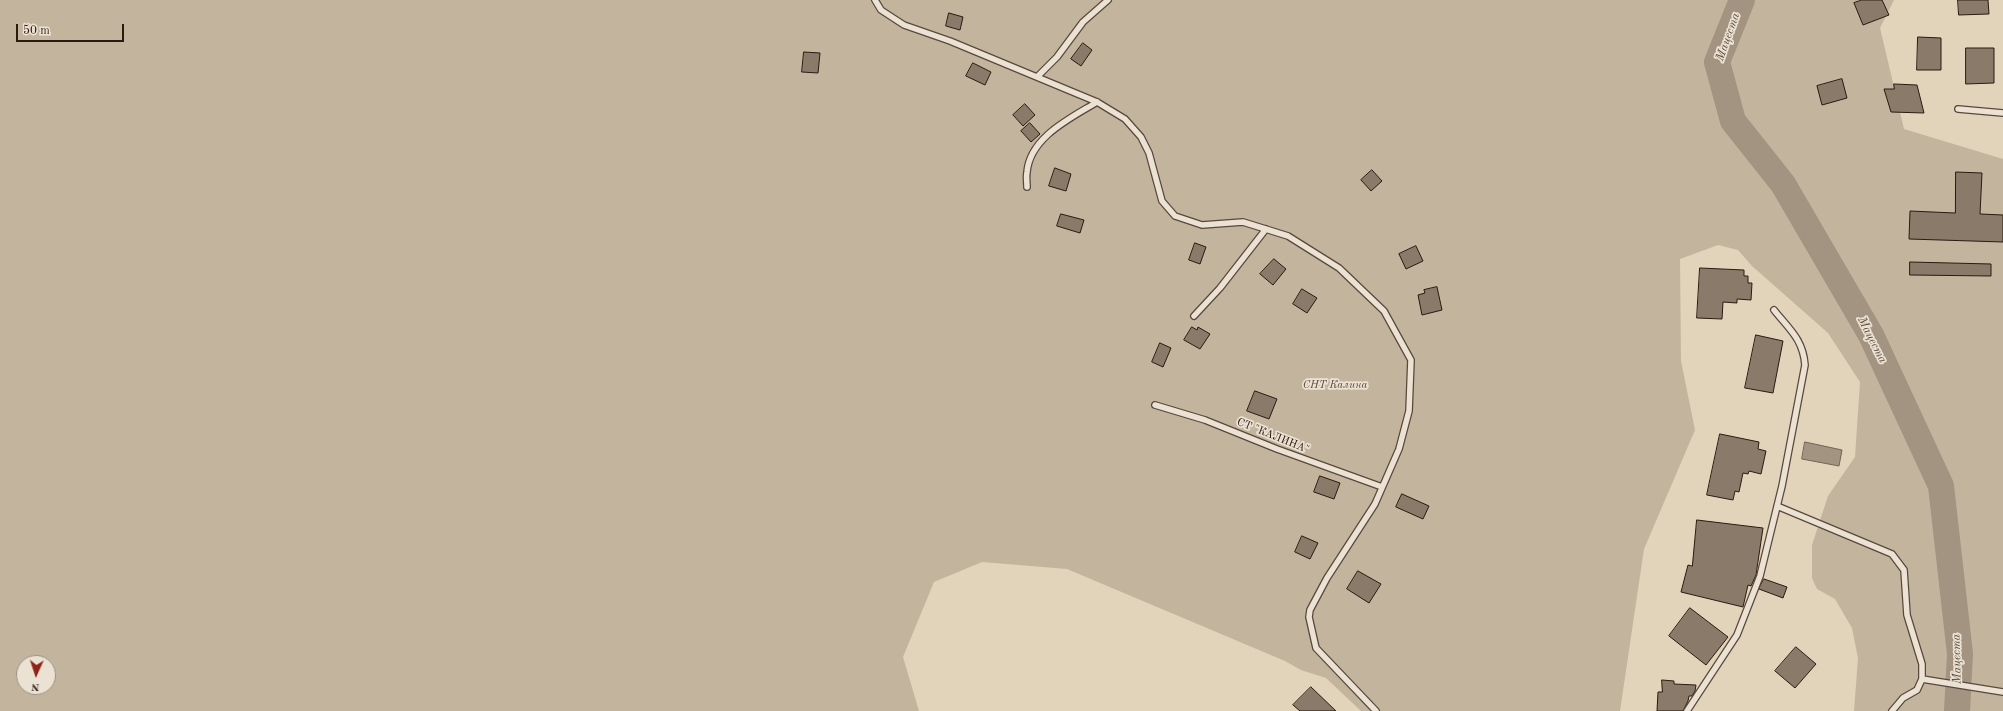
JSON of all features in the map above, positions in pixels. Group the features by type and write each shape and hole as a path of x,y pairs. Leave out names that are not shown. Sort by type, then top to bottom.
{"lane":[{"path":"875,0 881,10 904,25 950,41 1038,76 1097,102 1125,119 1140,137 1149,153 1162,201 1175,216 1202,225 1243,222 1288,236 1339,268 1384,311 1412,360 1409,411 1399,449 1375,504 1327,578 1310,610 1309,618 1316,648 1376,711"},
{"path":"1038,76 1057,57 1083,22 1108,0"},
{"path":"1027,188 1027,172 1031,157 1044,138 1097,102"},
{"path":"1958,109 2003,113"},
{"path":"1194,316 1220,288 1266,229"},
{"path":"1687,711 1737,635 1760,576 1777,506 1805,364 1804,350 1796,337 1774,310"},
{"name":"СТ \"КАЛИНА\"","path":"1155,405 1205,420 1277,449 1382,487"},
{"path":"1777,506 1892,554 1904,570 1907,615 1922,664 1924,679 1917,690 1903,698 1892,711"},
{"path":"1924,679 2003,692"}],"green space":[{"name":"СНТ Калина","path":"0,0 1894,0 1880,28 1904,129 2003,159 2003,711 1854,711 1858,658 1852,628 1835,599 1817,589 1812,578 1812,545 1828,496 1855,457 1860,382 1828,333 1752,266 1738,250 1718,245 1680,259 1681,361 1695,430 1644,549 1620,711 1361,711 1326,678 1301,670 1285,661 1067,569 982,562 934,582 903,657 919,711 0,711"}],"shaded area":[{"path":"1805,442 1842,450 1839,466 1802,459"}],"building":[{"path":"1862,0 1882,0 1889,15 1863,25 1854,3"},
{"path":"1958,0 1988,0 1989,14 1959,15"},
{"path":"949,13 963,17 960,30 946,26"},
{"path":"1918,37 1941,38 1941,70 1917,70"},
{"path":"1083,43 1092,50 1081,66 1071,59"},
{"path":"1966,48 1994,48 1994,83 1966,84"},
{"path":"804,52 820,53 818,73 802,72"},
{"path":"973,63 991,72 985,85 966,76"},
{"path":"1842,79 1847,98 1822,105 1817,86"},
{"path":"1894,84 1917,85 1924,113 1891,112 1884,89 1894,89"},
{"path":"1025,104 1035,115 1023,126 1013,115"},
{"path":"1030,123 1040,134 1031,142 1021,131"},
{"path":"1055,168 1071,174 1066,191 1049,186"},
{"path":"1372,170 1382,181 1371,191 1361,180"},
{"path":"1956,172 1982,173 1980,214 2003,215 2003,242 1909,239 1910,211 1955,213"},
{"path":"1061,214 1084,220 1080,233 1057,226"},
{"path":"1195,243 1206,247 1200,264 1189,260"},
{"path":"1416,246 1423,261 1406,269 1399,254"},
{"path":"1274,259 1286,269 1273,285 1260,274"},
{"path":"1910,262 1991,264 1991,276 1910,275"},
{"path":"1700,268 1744,270 1744,276 1748,276 1748,283 1752,283 1751,300 1737,299 1737,303 1723,302 1722,319 1697,318"},
{"path":"1437,287 1442,310 1422,315 1418,295 1425,293 1424,290"},
{"path":"1302,289 1317,298 1307,313 1293,304"},
{"path":"1192,327 1197,330 1198,327 1210,334 1200,349 1184,340"},
{"path":"1756,335 1783,341 1773,393 1745,388"},
{"path":"1160,343 1171,348 1163,367 1152,362"},
{"path":"1255,391 1277,399 1269,419 1247,411"},
{"path":"1720,434 1759,442 1758,449 1766,451 1761,474 1749,471 1748,474 1743,473 1739,492 1735,491 1733,500 1707,495"},
{"path":"1320,476 1340,483 1334,499 1314,492"},
{"path":"1402,494 1429,506 1423,519 1396,507"},
{"path":"1697,520 1763,528 1756,575 1751,586 1748,585 1743,607 1681,592 1688,565 1692,566"},
{"path":"1302,536 1318,543 1310,559 1295,552"},
{"path":"1358,571 1381,584 1369,603 1347,589"},
{"path":"1764,579 1787,587 1783,598 1759,589"},
{"path":"1690,608 1728,637 1706,665 1669,636"},
{"path":"1796,647 1816,664 1795,688 1775,671"},
{"path":"1662,680 1674,681 1674,684 1696,685 1695,691 1692,696 1689,696 1683,711 1657,711 1658,692 1662,692"},
{"path":"1311,687 1336,711 1300,711 1293,705"}],"waterway":[{"name":"Мацеста","path":"1742,0 1717,62 1733,121 1783,184 1871,335 1941,486 1960,654 1957,711"}]}
